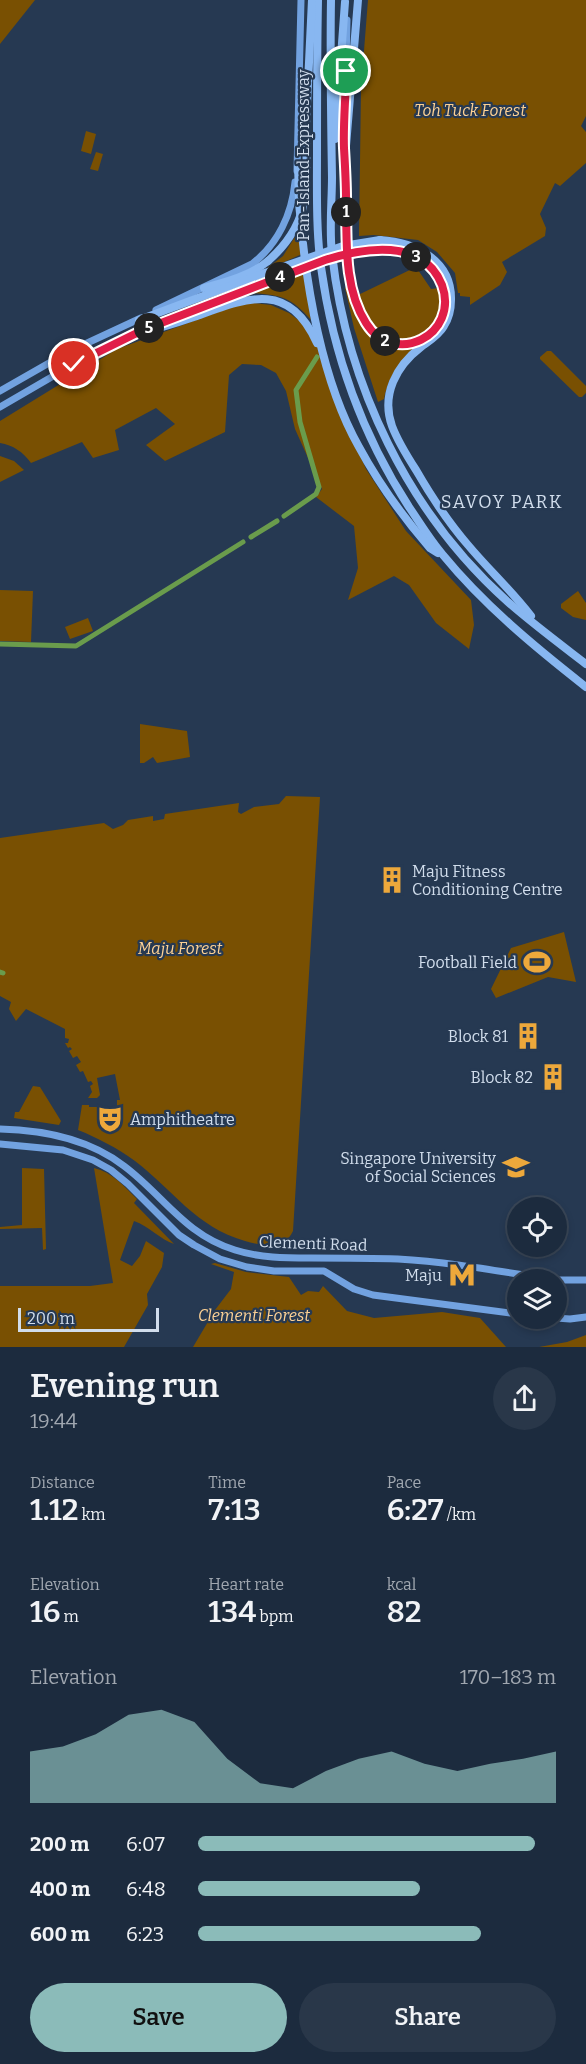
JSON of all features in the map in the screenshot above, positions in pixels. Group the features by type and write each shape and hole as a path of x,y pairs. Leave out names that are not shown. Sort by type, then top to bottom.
{"highway":[{"path":"204,288 237,278 259,268 287,243 302,215 306,184 306,125 312,0"},
{"name":"Pan-Island Expressway","path":"318,0 318,222 321,266 329,314 351,393 369,437 399,490 442,554 501,616 586,687"},
{"name":"Pan-Island Expressway","path":"331,0 332,252 341,310 363,389 397,461 434,521 469,562 508,601 586,664"},
{"path":"345,158 358,0"},
{"path":"332,176 345,1"},
{"path":"298,167 299,210 307,273 324,357 335,392 357,446 390,498 430,548 442,554"},
{"path":"139,320 266,277 343,246 396,241 408,244 431,257 446,274 452,290 451,309 444,328 399,367 389,398 388,408 392,426 407,456 437,505 465,542 515,595 540,627"},
{"path":"135,335 234,302 255,298 274,300 290,307 301,316 310,328 324,357"}],"main road":[{"path":"0,391 70,351 252,264 264,254 288,218 294,198 298,167 298,69 302,0"},
{"path":"345,1 347,46 344,150 351,283 359,309 371,330 388,342 402,345 423,339 434,330 443,317 444,293 439,279 428,265 418,258 380,244"},
{"path":"0,406 74,364 143,330 266,277"},
{"name":"Clementi Road","path":"0,1129 38,1131 82,1143 107,1154 136,1176 187,1225 216,1243 250,1255 275,1258 426,1261 507,1273"},
{"name":"Clementi Road","path":"0,1144 63,1150 93,1160 111,1170 128,1184 179,1235 220,1259 247,1267 274,1271 324,1271 354,1290 373,1295 507,1313"},
{"path":"324,1271 321,1264 325,1258"},
{"name":"Clementi Road","path":"567,1280 586,1280"},
{"path":"567,1320 586,1317"}],"green space":[{"path":"0,0 35,0 0,44"},
{"name":"Toh Tuck Forest","path":"368,0 586,0 586,116 581,126 586,132 586,163 560,186 555,183 540,214 546,228 545,236 502,262 507,272 500,285 470,305 470,297 460,296 458,293 455,273 437,252 418,240 374,235 359,236 361,88"},
{"path":"86,131 96,134 91,154 81,151"},
{"path":"96,152 103,154 98,171 90,169"},
{"path":"298,232 302,254 262,272 283,256"},
{"path":"416,267 431,289 439,288 440,312 435,323 427,332 418,337 397,340 386,337 369,322 358,295"},
{"path":"303,272 311,320 297,306 284,298 249,293"},
{"path":"349,287 362,323 374,338 393,348 419,345 396,369 384,399 378,402 354,328 345,288"},
{"path":"253,303 271,305 289,313 305,325 319,347 333,395 366,469 406,531 471,600 474,625 469,649 436,623 409,585 394,576 348,600 358,568 354,526 316,497 322,489 295,429 286,391 276,373 261,365 242,364 229,375 225,432 165,461 146,445 175,424 156,408 115,430 119,450 93,458 82,442 31,463 17,450 0,443 0,421 117,349 235,306"},
{"path":"547,351 551,351 586,386 586,393 582,397 579,397 540,359"},
{"path":"0,456 14,461 24,470 0,482"},
{"path":"0,590 33,591 31,642 0,641"},
{"path":"578,591 586,603 586,620 573,617 561,608 561,604"},
{"path":"88,618 93,631 70,639 65,627"},
{"path":"140,724 187,731 190,757 157,763 153,757 140,763"},
{"name":"Maju Forest","path":"286,796 320,797 293,1231 283,1242 265,1245 245,1241 212,1227 135,1161 93,1136 78,1130 82,1105 117,1107 117,1100 120,1100 115,1074 97,1078 100,1095 97,1098 88,1098 92,1092 90,1086 93,1084 91,1081 88,1082 83,1071 80,1072 76,1065 81,1062 77,1056 73,1058 69,1051 72,1049 68,1048 65,1043 68,1043 69,1039 65,1038 65,1029 26,1009 16,1021 9,1009 11,1002 0,996 0,838 104,823 113,829 128,820 153,816 153,821 164,819 165,814 239,803 238,812 241,814 254,807 279,804"},
{"name":"Football Field","path":"564,932 576,982 548,977 496,998 491,989 511,948"},
{"path":"33,1086 40,1087 61,1121 59,1125 14,1118 15,1112 19,1112"},
{"path":"22,1168 44,1169 46,1249 43,1250 42,1228 0,1229 0,1227 22,1225"},
{"path":"94,1168 107,1173 123,1185 137,1199 134,1203 174,1244 134,1221 120,1260 132,1266 140,1256 146,1241 164,1253 162,1267 147,1294 148,1305 124,1347 0,1347 0,1286 90,1286 113,1283"},
{"name":"Clementi Forest","path":"215,1263 246,1272 289,1277 301,1295 308,1291 319,1292 323,1286 347,1311 374,1318 442,1312 480,1318 506,1347 193,1347 215,1310 231,1289 234,1272 211,1264"},
{"path":"586,1335 586,1347 539,1347 567,1342"}],"waterway":[{"path":"284,516 316,494 319,487 300,422 296,390 317,357"},
{"path":"251,537 277,521"},
{"path":"0,644 76,646 243,542"}],"place":[{"name":"Maju Fitness Conditioning Centre","path":"392,880"},
{"name":"Football Field","path":"537,962"},
{"name":"Block 81","path":"528,1036"},
{"name":"Block 82","path":"553,1077"},
{"name":"Amphitheatre","path":"110,1119"},
{"name":"Singapore University of Social Sciences","path":"516,1167"},
{"name":"Maju","path":"462,1275"}],"district":[{"name":"SAVOY PARK","path":"502,502"}],"route":[{"path":"74,364 143,330 325,260 345,254 362,250 380,249 406,253 418,258 435,273 444,293 444,308 443,317 430,335 416,342 402,345 381,339 365,323 355,298 351,283 348,259 347,238 344,150 346,71"}]}
